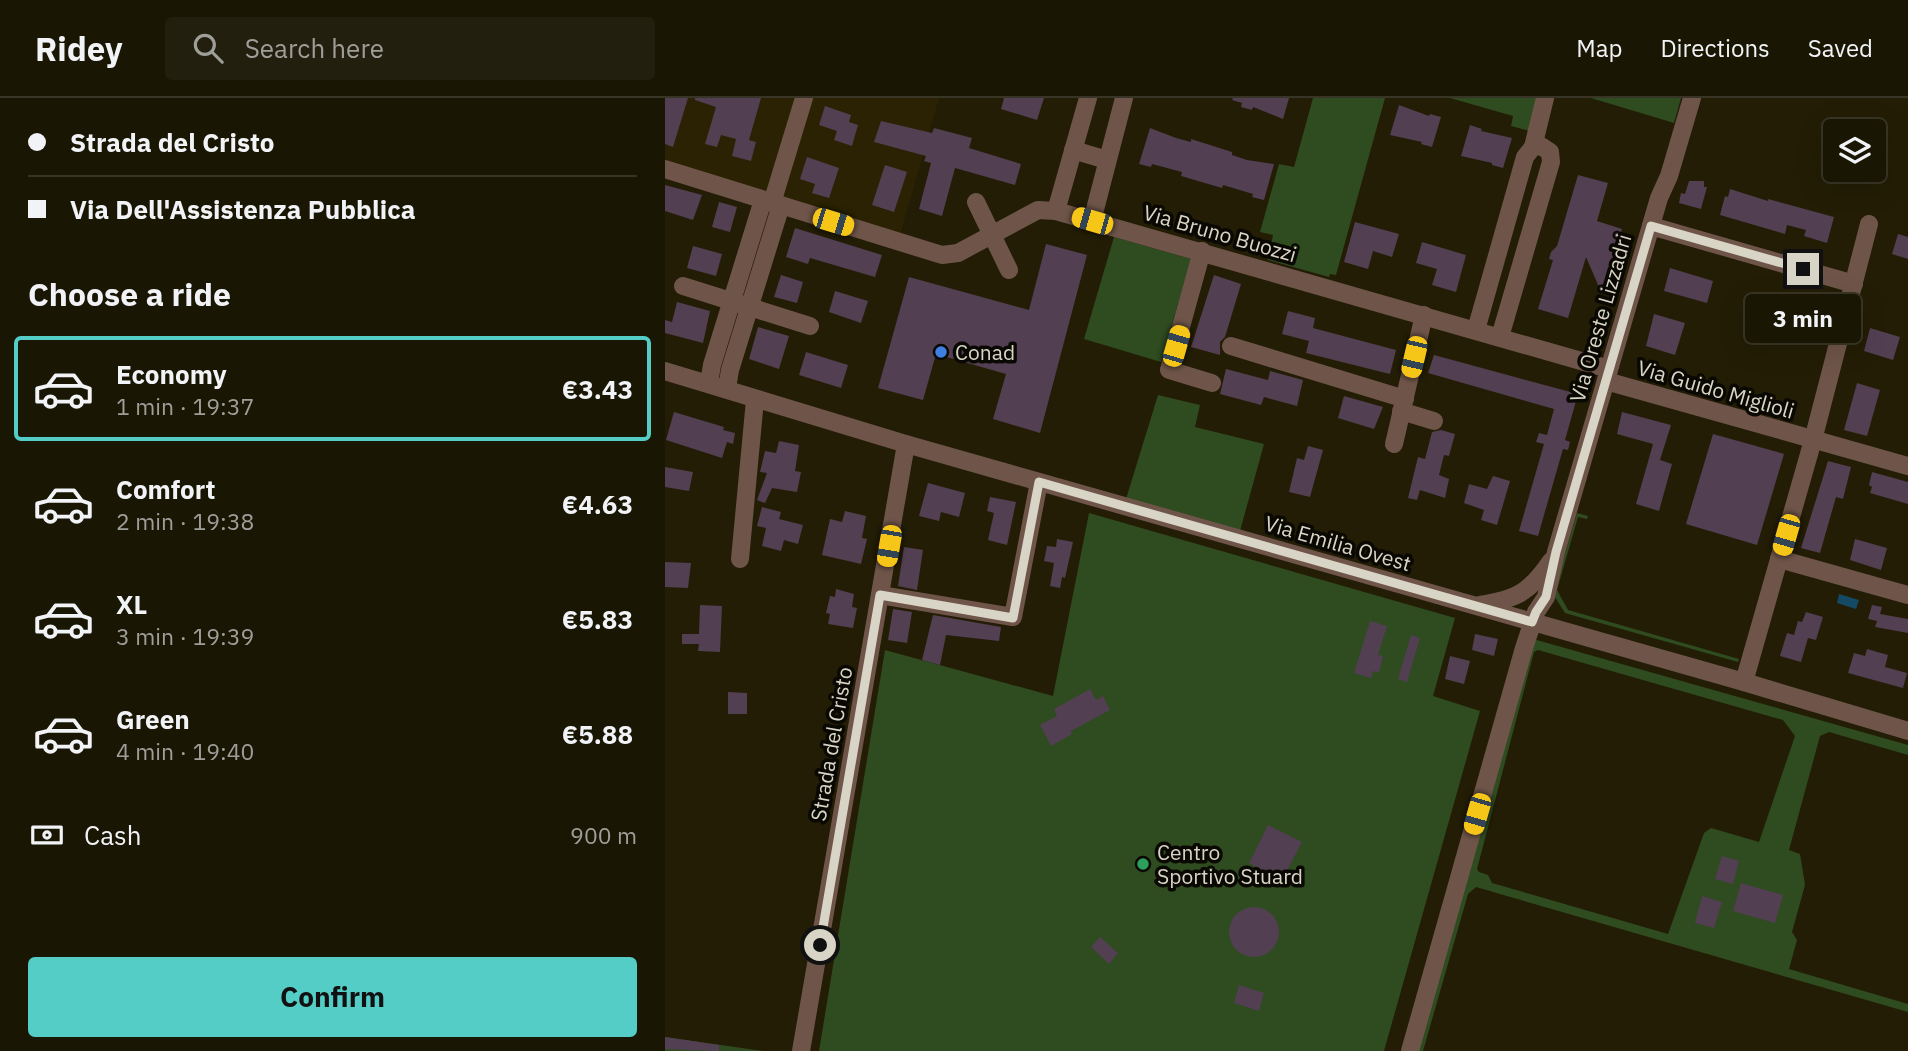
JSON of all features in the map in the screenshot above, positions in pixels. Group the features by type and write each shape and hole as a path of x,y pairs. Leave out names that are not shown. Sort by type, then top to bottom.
{"street":[{"path":"727,388 750,307 772,203 804,98"},
{"path":"1056,211 1088,98"},
{"path":"1092,221 1124,98"},
{"path":"1476,330 1525,157 1533,147 1545,98"},
{"name":"Via Oreste Lizzadri","path":"1410,1051 1530,622 1536,612 1542,575 1556,552 1660,194 1669,176 1692,98"},
{"path":"1500,337 1551,162 1550,152 1546,148 1533,147"},
{"path":"1073,150 1107,160"},
{"name":"Via Bruno Buozzi","path":"665,169 943,255 953,255 1038,210 1056,211 1500,337 1608,375"},
{"path":"977,202 1009,270"},
{"path":"709,383 732,302 772,203"},
{"path":"1744,682 1813,440 1869,224"},
{"path":"1651,226 1854,284"},
{"path":"1202,251 1169,370 1212,383"},
{"path":"683,286 810,326"},
{"path":"1394,444 1424,315"},
{"path":"1231,346 1403,405 1434,421"},
{"name":"Via Emilia Ovest","path":"665,371 727,388 755,400 1908,731"},
{"name":"Via Guido Miglioli","path":"1608,375 1813,440 1908,466"},
{"path":"740,559 755,400"},
{"name":"Strada del Cristo","path":"801,1051 907,444"},
{"path":"880,595 1013,618 1039,482"},
{"path":"1779,559 1908,595"},
{"path":"1471,604 1479,605 1538,593 1553,617 1567,632"}],"shaded area":[{"path":"665,98 939,98 900,235 665,163"}],"green space":[{"path":"1313,98 1385,98 1336,275 1330,274 1329,277 1268,260 1273,235 1260,232 1279,164 1294,167"},
{"path":"1450,98 1541,98 1533,132 1511,126 1513,116"},
{"path":"1591,98 1681,98 1674,123"},
{"path":"1114,237 1191,259 1161,362 1084,339"},
{"path":"1158,395 1200,405 1195,427 1264,444 1240,531 1126,499"},
{"name":"Centro Sportivo Stuard","path":"1089,513 1455,618 1433,696 1480,711 1384,1051 819,1051 885,650 1053,696"},
{"path":"1577,513 1588,516 1587,519 1578,517 1557,590 1568,610 1739,659 1738,662 1565,613 1553,594"},
{"path":"1533,639 1908,745 1908,755 1829,732 1820,736 1789,850 1800,854 1805,885 1792,932 1797,940 1789,969 1908,1004 1908,1012 1476,887 1468,894 1423,1051 1415,1051","holes":["1538,650 1783,720 1795,736 1759,842 1711,828 1704,833 1668,934 1492,883 1488,875 1477,869 1534,652"]},
{"path":"665,1037 763,1051 665,1051"}],"water":[{"path":"1839,594 1859,600 1856,609 1837,603"}],"building":[{"path":"665,98 688,98 673,147 665,144"},
{"path":"695,98 761,98 749,140 756,142 751,161 732,156 736,139 721,135 717,147 705,144 716,107"},
{"path":"1004,98 1044,98 1037,120 1001,109"},
{"path":"1289,98 1283,119 1253,107 1252,110 1241,107 1242,103 1232,100"},
{"path":"1399,105 1429,116 1441,117 1432,147 1390,135"},
{"path":"825,106 851,115 849,122 858,125 852,146 834,140 837,131 819,125"},
{"path":"881,121 932,133 934,128 972,138 969,148 1021,164 1015,185 955,168 942,216 919,209 931,163 924,161 926,156 874,142"},
{"path":"1470,125 1482,129 1481,131 1512,138 1503,168 1461,156"},
{"path":"1150,128 1176,138 1191,142 1191,139 1232,152 1232,155 1247,160 1274,164 1264,200 1223,185 1222,188 1181,176 1182,172 1152,164 1151,167 1139,164"},
{"path":"807,157 839,168 829,198 812,193 815,184 800,179"},
{"path":"885,165 907,172 894,212 872,205"},
{"path":"1578,175 1608,183 1597,221 1622,229 1602,294 1586,257 1568,318 1538,309 1553,260 1549,259 1551,252 1557,246"},
{"path":"1689,181 1704,181 1704,187 1707,187 1701,209 1679,203 1681,193 1685,194"},
{"path":"665,185 702,195 693,220 665,211"},
{"path":"1730,189 1834,217 1827,243 1804,236 1806,230 1787,225 1785,234 1720,215 1725,196 1728,197"},
{"path":"719,202 737,207 730,232 712,227"},
{"path":"1355,222 1399,234 1392,257 1373,251 1368,269 1344,262"},
{"path":"795,228 882,255 875,277 810,258 808,264 786,257"},
{"path":"1898,234 1908,237 1908,259 1892,254"},
{"path":"1422,242 1466,255 1456,292 1432,285 1437,269 1416,263"},
{"path":"1046,244 1087,255 1040,433 993,419 1006,374 936,354 923,400 878,388 909,277 1029,310"},
{"path":"693,246 722,254 716,276 687,268"},
{"path":"1670,268 1713,281 1707,303 1664,291"},
{"path":"781,275 803,282 797,303 774,297"},
{"path":"1214,275 1241,284 1225,337 1220,342 1220,355 1191,347"},
{"path":"835,291 868,301 861,323 829,312"},
{"path":"1783,298 1807,304 1799,333 1776,327"},
{"path":"677,302 710,311 703,343 665,333 665,320 672,322"},
{"path":"1288,311 1315,318 1313,328 1396,350 1390,374 1306,353 1309,341 1282,334"},
{"path":"1654,314 1685,323 1675,355 1646,346"},
{"path":"758,327 789,336 779,369 749,359"},
{"path":"1870,328 1900,337 1893,360 1864,351"},
{"path":"806,352 848,365 841,388 799,375"},
{"path":"1434,355 1578,394 1565,440 1570,442 1568,450 1563,449 1538,536 1519,531 1544,444 1536,442 1539,433 1547,435 1554,409 1428,373"},
{"path":"1226,369 1268,380 1270,371 1303,380 1297,406 1264,397 1261,405 1220,394"},
{"path":"1857,383 1880,390 1867,436 1844,430"},
{"path":"1344,396 1383,407 1374,429 1338,418"},
{"path":"674,412 724,427 723,430 735,433 733,444 727,442 722,458 666,440"},
{"path":"1622,412 1671,425 1660,460 1672,464 1659,511 1636,504 1653,444 1617,434"},
{"path":"1441,430 1455,434 1449,456 1444,455 1439,475 1449,479 1445,498 1420,490 1417,500 1408,498 1418,457 1425,459 1432,432"},
{"path":"1713,434 1784,454 1757,545 1686,524"},
{"path":"779,441 799,445 795,471 801,472 797,492 772,488 765,503 757,500 767,473 760,472 765,451 776,453"},
{"path":"1308,446 1323,450 1310,497 1289,492 1297,458 1304,460"},
{"path":"1828,461 1851,467 1843,499 1836,497 1820,553 1801,548"},
{"path":"665,467 693,472 689,491 665,487"},
{"path":"1872,472 1908,482 1908,504 1870,493"},
{"path":"1493,476 1510,481 1497,525 1481,520 1484,510 1464,503 1469,484 1487,489"},
{"path":"928,483 965,493 959,517 941,512 939,521 919,516"},
{"path":"990,497 1016,502 1007,545 988,540 994,513 987,511"},
{"path":"762,507 781,512 779,519 803,525 798,544 784,540 781,551 762,546 766,528 757,526"},
{"path":"845,511 866,516 862,538 867,539 861,564 822,555 830,519 842,522"},
{"path":"1057,539 1073,542 1060,588 1050,586 1054,563 1044,561 1047,546 1056,547"},
{"path":"1855,539 1887,548 1881,570 1850,560"},
{"path":"904,547 923,550 917,590 898,586"},
{"path":"665,562 691,563 688,588 665,587"},
{"path":"836,589 854,594 852,607 857,608 853,628 828,624 830,614 826,613 830,596 835,597"},
{"path":"700,605 722,606 720,652 698,651 699,644 682,644 682,634 699,634"},
{"path":"1872,605 1882,607 1880,614 1908,619 1908,633 1875,627 1877,621 1868,619"},
{"path":"893,609 912,612 907,643 888,640"},
{"path":"1806,612 1823,617 1816,640 1808,638 1801,662 1780,656 1787,633 1794,635 1798,621 1802,622"},
{"path":"933,615 1001,627 999,641 946,635 940,665 922,660"},
{"path":"1370,621 1387,626 1378,655 1383,656 1379,673 1373,671 1371,678 1354,673"},
{"path":"1475,634 1498,639 1494,656 1472,650"},
{"path":"1411,635 1420,638 1407,682 1398,679"},
{"path":"1867,649 1888,655 1885,667 1907,673 1903,688 1848,673 1854,653 1865,656"},
{"path":"1450,656 1470,661 1464,684 1445,679"},
{"path":"1090,689 1096,700 1103,696 1110,710 1071,731 1072,734 1051,746 1040,725 1057,716 1054,709"},
{"path":"728,692 747,693 747,714 728,714"},
{"path":"1268,825 1302,842 1282,880 1249,863"},
{"path":"1722,856 1739,861 1733,884 1715,879"},
{"path":"1741,883 1783,895 1775,923 1733,911"},
{"path":"1702,896 1722,902 1714,928 1695,923"},
{"path":"1254,907 1272,914 1279,932 1272,950 1254,957 1236,950 1229,932 1236,914"},
{"path":"1100,937 1118,953 1109,964 1091,947"},
{"path":"1239,985 1264,993 1259,1011 1234,1003"},
{"path":"665,1037 719,1045 719,1051 665,1049"}],"place":[{"name":"Conad","path":"941,352"},
{"name":"Centro Sportivo Stuard","path":"1143,864"}],"route":[{"path":"820,945 880,595 1013,618 1039,482 1532,622 1546,597 1556,552 1651,226 1803,269"}]}
